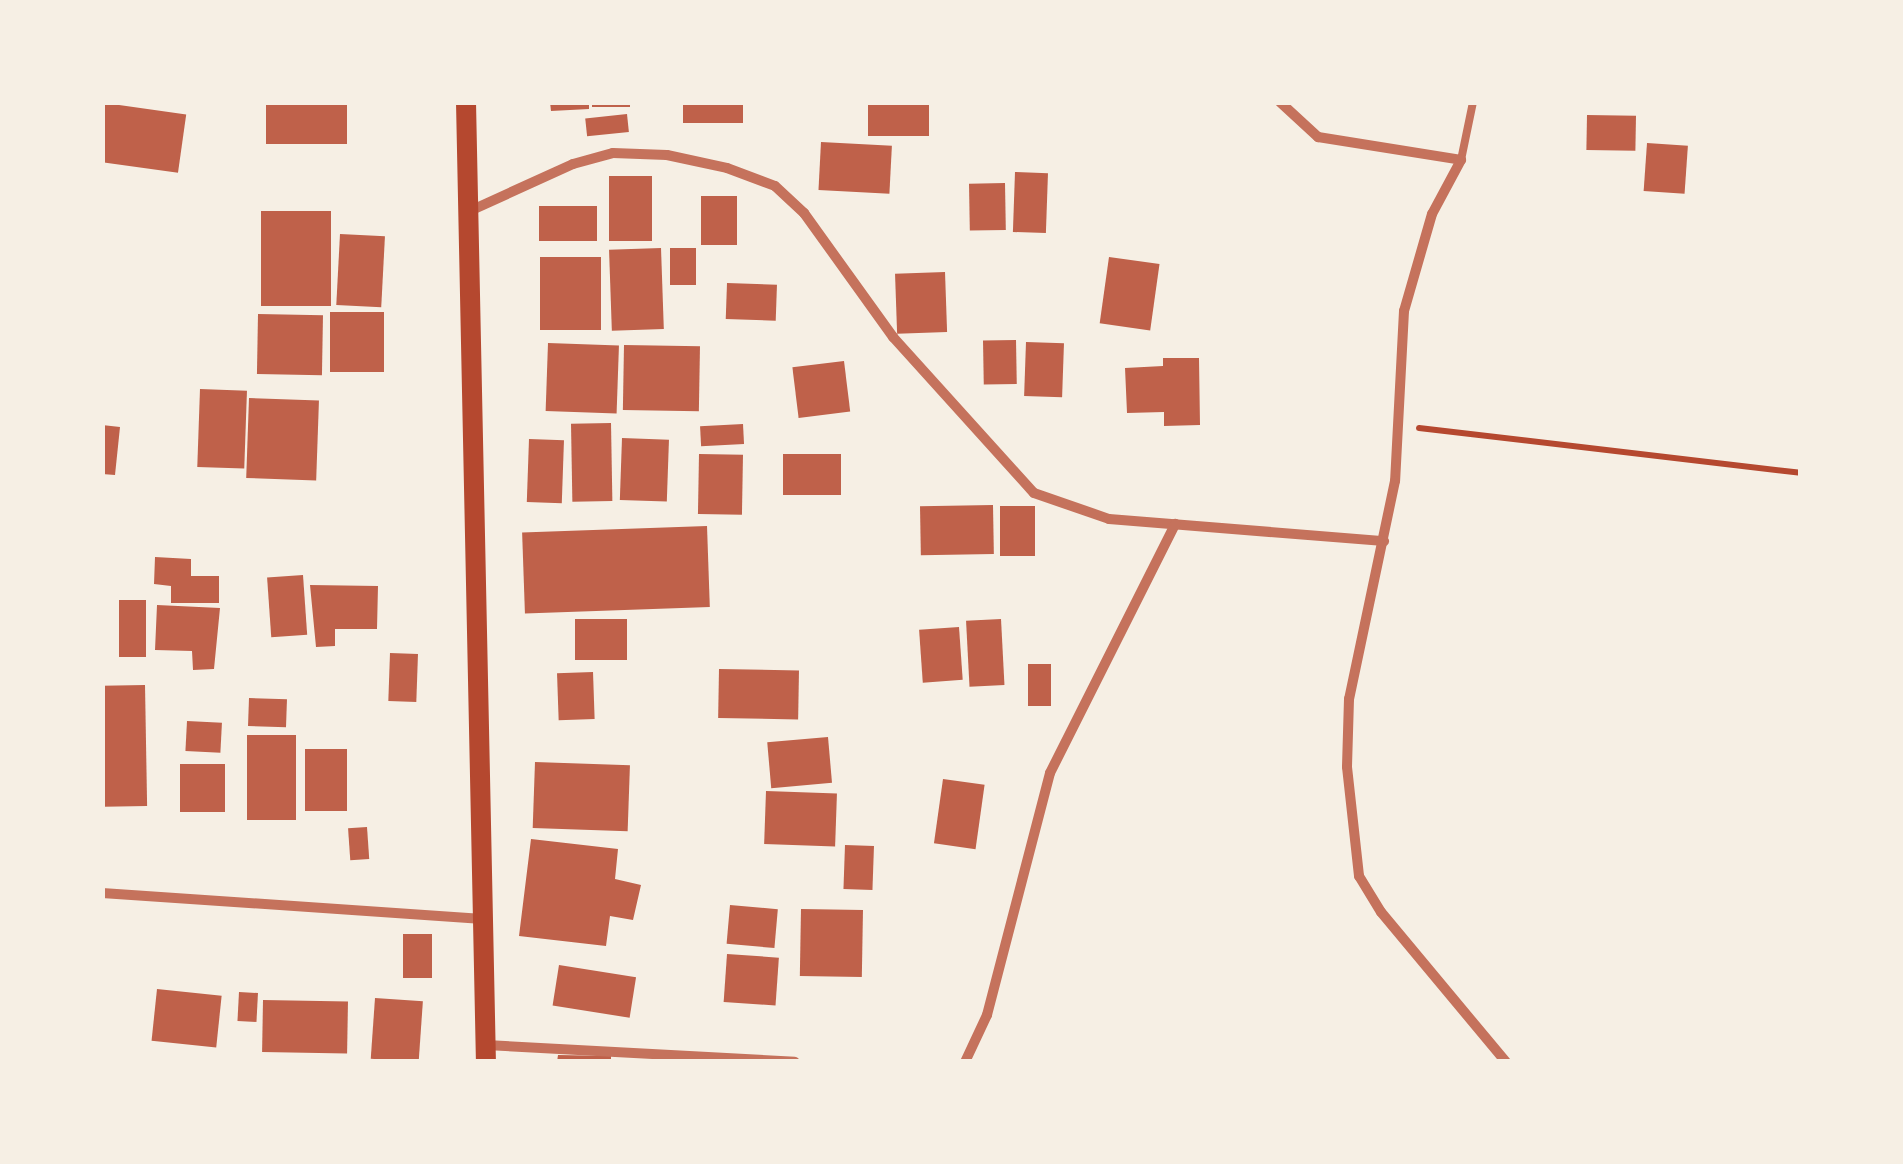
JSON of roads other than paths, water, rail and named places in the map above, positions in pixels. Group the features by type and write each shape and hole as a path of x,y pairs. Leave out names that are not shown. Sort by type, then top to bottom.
{"main road":[{"path":"466,102 472,210 479,920 485,1053"}],"street":[{"path":"1280,102 1318,137 1461,160 1432,214 1404,312 1398,426 1384,541 1349,699 1351,830 1360,876 1381,912 1506,1062"},
{"path":"472,210 573,164 613,153 667,155 775,186 804,213 893,337 1034,493 1110,519 1384,541"},
{"path":"966,1062 986,1014 1050,773 1176,524"},
{"path":"102,893 479,920"},
{"path":"485,1053 795,1062"}],"lane":[{"path":"1461,160 1472,102"}]}
